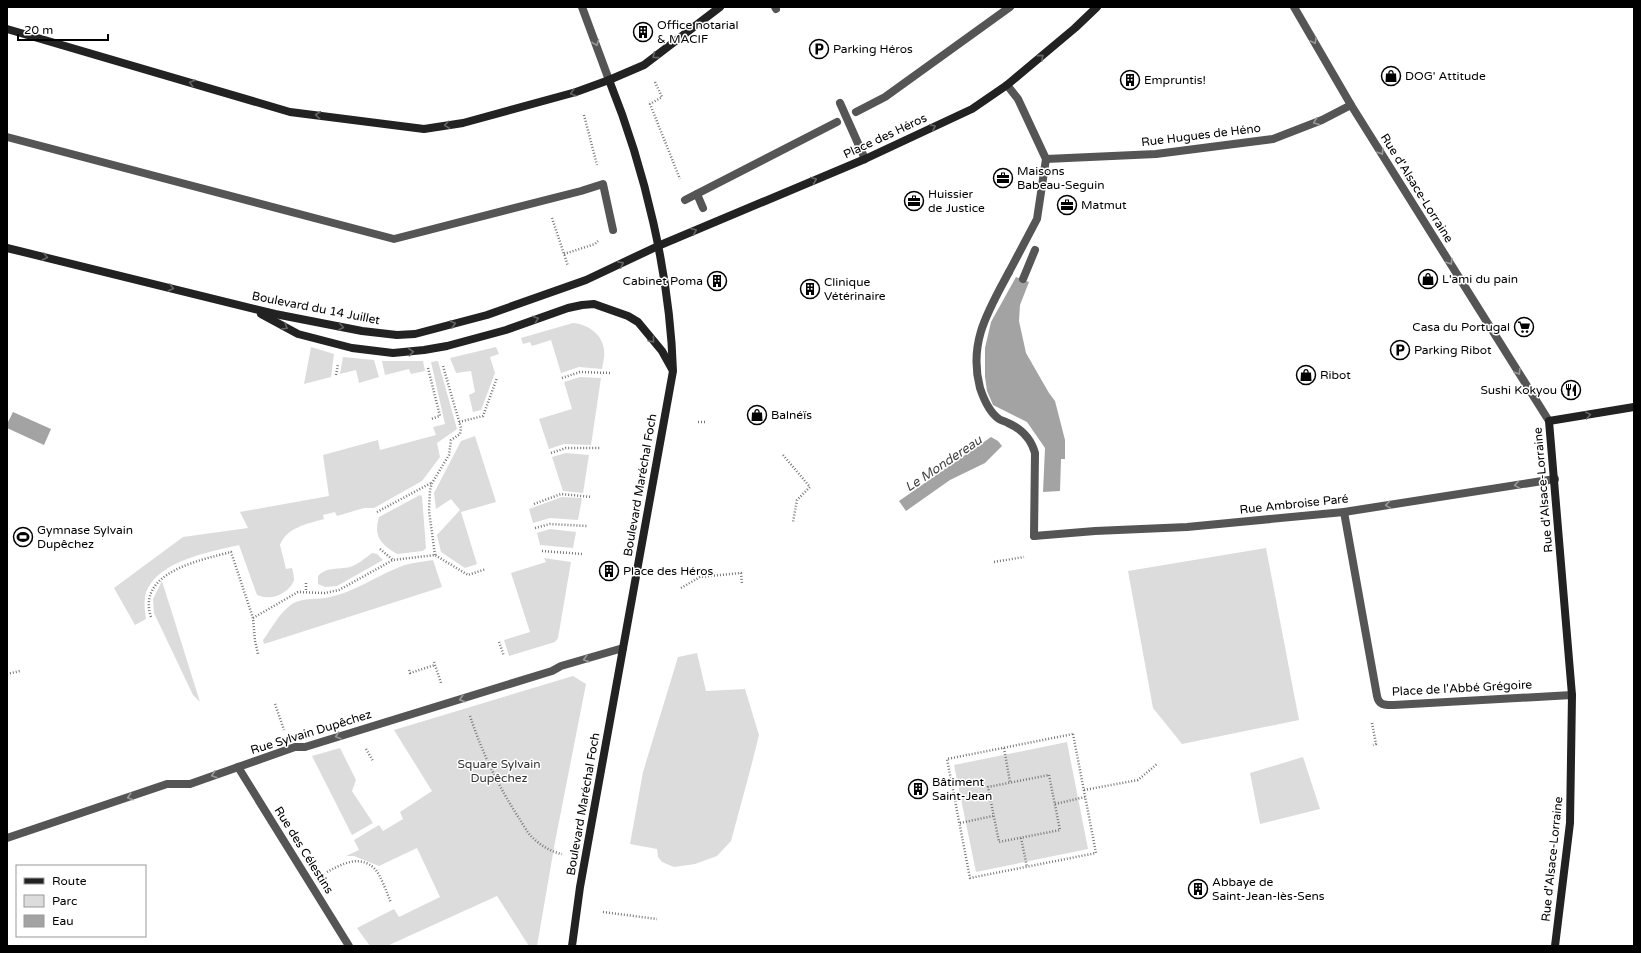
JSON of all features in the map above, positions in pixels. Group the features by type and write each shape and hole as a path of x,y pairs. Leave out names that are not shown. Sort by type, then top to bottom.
{"main road":[{"path":"7,29 290,112 424,129 470,121 576,92 610,80 644,64 720,7"},
{"name":"Place des Héros","path":"658,246 866,159 972,109 1007,85 1075,28 1097,7"},
{"name":"Boulevard Maréchal Foch","path":"572,946 580,887 673,371 672,334 652,214 622,111 610,80"},
{"name":"Boulevard du 14 Juillet","path":"7,248 251,308 362,331 397,335 415,334 487,315 574,285 658,246"},
{"path":"251,308 298,334 352,348 393,353 438,347 506,330 568,308 594,304 628,316 638,322 662,351 673,371"},
{"path":"1549,422 1634,407"},
{"name":"Rue d'Alsace-Lorraine","path":"1549,422 1572,695 1570,823 1555,946"}],"street":[{"path":"582,7 610,80"},
{"path":"856,112 885,97 1010,7"},
{"name":"Rue d'Alsace-Lorraine","path":"1294,7 1351,105 1549,422"},
{"path":"1007,85 1018,99 1046,158"},
{"path":"840,104 866,159"},
{"name":"Rue Hugues de Héno","path":"1046,158 1156,154 1273,139 1322,120 1351,105"},
{"path":"685,200 837,122"},
{"path":"7,137 394,239 603,184 613,230"},
{"name":"Rue Ambroise Paré","path":"1046,158 1037,219 983,323 976,352 978,378 989,409 1000,420 1016,427 1026,435 1033,447 1035,454 1034,536 1095,531 1187,527 1344,512 1555,479"},
{"path":"697,194 703,208"},
{"path":"1022,280 1035,250"},
{"name":"Place de l'Abbé Grégoire","path":"1344,512 1377,696 1382,705 1572,695"},
{"name":"Rue Sylvain Dupêchez","path":"7,838 167,784 190,784 295,747 305,747 552,671 561,666 623,648"},
{"name":"Rue des Célestins","path":"238,766 350,946"}],"path":[{"path":"654,82 662,97 650,104 683,186 693,184 697,194"},
{"path":"584,115 603,184"},
{"path":"546,200 569,270"},
{"path":"564,254 595,244 601,235 613,230"},
{"path":"435,555 429,511 430,490 432,483 449,455 451,440 460,434 459,422 438,347"},
{"path":"562,378 580,372 611,374"},
{"path":"459,422 483,416 497,378"},
{"path":"431,419 440,416 433,386"},
{"path":"698,422 706,422"},
{"path":"551,453 566,448 601,448"},
{"path":"783,455 810,487 797,500 792,522"},
{"path":"377,512 432,483"},
{"path":"534,504 561,494 592,497"},
{"path":"535,528 550,524 587,526"},
{"path":"380,549 394,560"},
{"path":"542,551 582,554"},
{"path":"151,617 148,609 150,598 159,580 184,566 230,552 253,618 258,654"},
{"path":"253,618 298,592 325,593 339,590 394,560 435,555 468,575 486,569"},
{"path":"994,562 1024,557"},
{"path":"681,588 700,577 741,573 742,584"},
{"path":"306,583 306,592"},
{"path":"499,642 504,656"},
{"path":"409,670 410,673 435,664 441,683"},
{"path":"7,674 20,671"},
{"path":"464,698 477,738 505,797 533,838 553,852 562,854"},
{"path":"276,704 285,731"},
{"path":"1372,722 1376,744 1373,744"},
{"path":"1073,734 1096,853 970,878 947,759 1004,748 1073,734"},
{"path":"1004,748 1010,782"},
{"path":"1084,790 1138,780 1157,764"},
{"path":"1049,775 1060,830 999,842 988,787 1010,782 1049,775"},
{"path":"1055,804 1085,797"},
{"path":"960,823 993,816"},
{"path":"1021,838 1027,866"},
{"path":"309,882 345,862 354,860 362,862 376,869 391,903"},
{"path":"603,912 657,919"}],"green space":[{"path":"573,323 584,325 601,339 604,352 602,369 579,367 561,373 551,340 532,346 530,342 523,344 521,338"},
{"path":"311,347 334,354 331,377 304,384"},
{"path":"496,347 499,354 490,357 495,373 481,410 473,412 469,395 475,392 471,371 456,373 450,358"},
{"path":"343,357 374,360 379,377 359,383 356,370 340,374"},
{"path":"382,361 423,361 425,371 411,374 409,369 385,375"},
{"path":"438,361 457,429 437,443 440,457 422,481 374,508 364,508 337,516 335,512 323,515 324,519 298,527 287,534 280,545 286,569 292,568 294,580 288,589 280,595 265,597 257,595 239,545 184,560 159,575 150,585 145,597 146,619 135,625 114,588 183,537 248,528 240,512 329,496 323,455 378,440 380,450 436,435 433,427 445,424 431,362"},
{"path":"580,377 601,378 591,445 564,444 549,449 539,419 572,409 564,382"},
{"path":"475,436 496,502 461,512 477,564 465,568 441,552 437,535 460,510 451,499 436,509 434,493 461,441"},
{"path":"566,453 589,455 583,493 563,491 552,457"},
{"path":"420,495 422,496 426,548 423,551 397,554 383,543 378,535 377,524 379,517"},
{"path":"562,497 582,498 578,520 550,518 533,523 529,509"},
{"path":"550,529 576,532 573,548 540,545 537,533"},
{"path":"1266,548 1299,720 1182,744 1153,708 1128,571"},
{"path":"372,553 377,554 383,560 337,586 325,587 318,584 318,576 322,573 329,570 353,566"},
{"path":"544,558 571,562 558,638 555,642 509,656 504,640 530,632 511,573 546,562"},
{"path":"433,560 442,587 264,644 263,640 279,616 296,602 339,595 404,565"},
{"path":"162,581 200,702 193,695 154,613 153,599"},
{"path":"697,653 706,691 745,689 759,735 731,841 717,856 695,864 674,867 662,862 658,857 657,849 630,844 643,772 678,657"},
{"name":"Square Sylvain Dupêchez","path":"573,676 586,684 555,842 537,946 529,946 497,896 387,946 370,946 357,928 394,909 399,917 440,897 417,848 379,866 354,856 346,856 359,850 354,840 379,825 383,831 403,819 400,812 432,791 394,730"},
{"path":"1067,742 1088,849 976,872 954,765"},
{"path":"340,748 356,780 352,791 373,823 352,835 312,756"},
{"path":"1303,757 1320,809 1260,824 1250,773"}],"water":[{"path":"1016,277 1029,282 1020,305 1019,321 1026,353 1055,401 1065,440 1065,459 1061,459 1060,491 1043,492 1045,448 1027,422 993,405 987,391 985,377 985,348 991,322"},
{"path":"13,412 51,429 44,445 7,428 7,424"},
{"path":"991,437 998,441 1002,446 985,463 950,480 906,511 899,501"}],"place":[{"name":"Office notarial & MACIF","path":"643,32"},
{"name":"Parking Héros","path":"819,49"},
{"name":"DOG' Attitude","path":"1391,76"},
{"name":"Empruntis!","path":"1130,80"},
{"name":"Maisons Babeau-Seguin","path":"1003,178"},
{"name":"Huissier de Justice","path":"914,201"},
{"name":"Matmut","path":"1067,205"},
{"name":"L'ami du pain","path":"1428,279"},
{"name":"Cabinet Poma","path":"717,281"},
{"name":"Clinique Vétérinaire","path":"810,289"},
{"name":"Casa du Portugal","path":"1524,327"},
{"name":"Parking Ribot","path":"1400,350"},
{"name":"Ribot","path":"1306,375"},
{"name":"Sushi Kokyou","path":"1571,390"},
{"name":"Balnéïs","path":"757,415"},
{"name":"Gymnase Sylvain Dupêchez","path":"23,537"},
{"name":"Place des Héros","path":"609,571"},
{"name":"Bâtiment Saint-Jean","path":"918,789"},
{"name":"Abbaye de Saint-Jean-lès-Sens","path":"1198,889"}],"water label":[{"name":"Le Mondereau","path":"943,463"}]}
